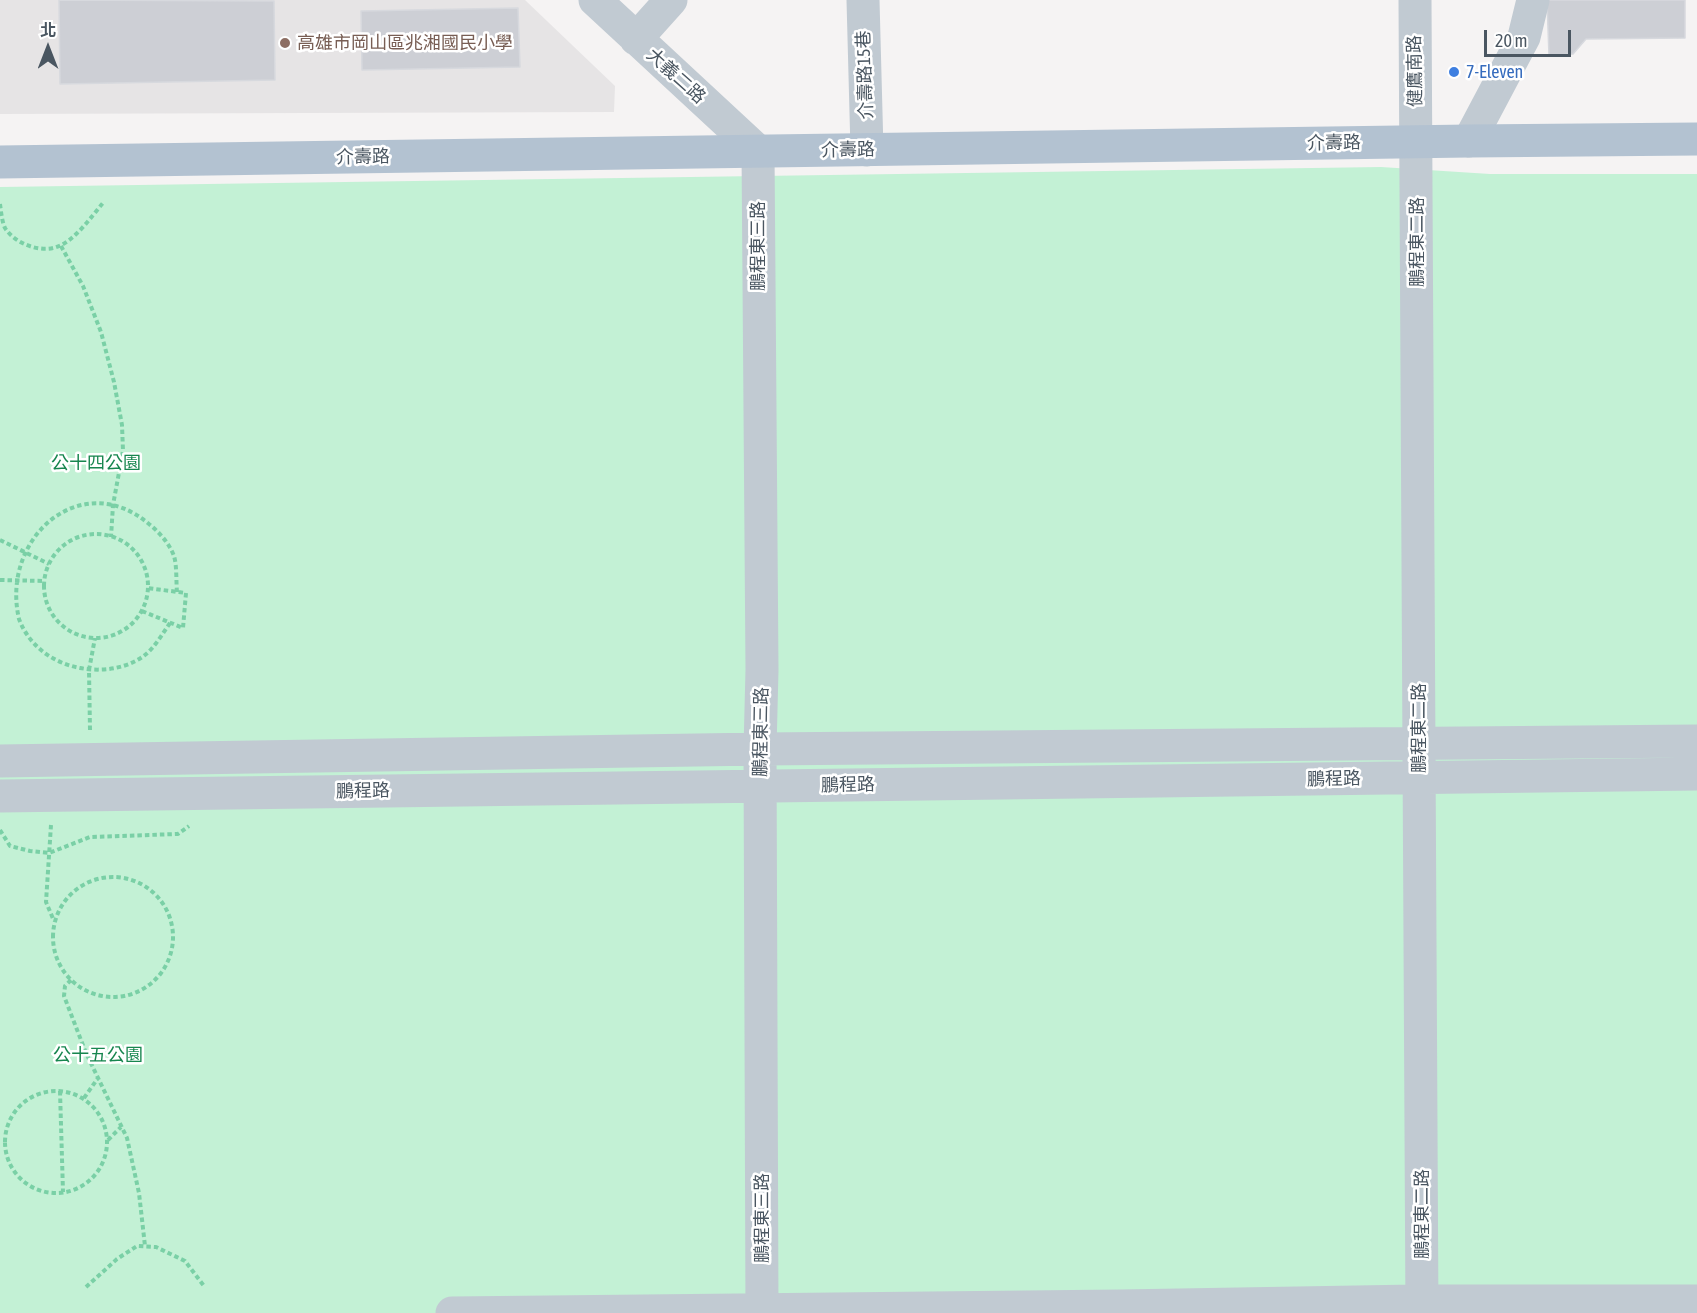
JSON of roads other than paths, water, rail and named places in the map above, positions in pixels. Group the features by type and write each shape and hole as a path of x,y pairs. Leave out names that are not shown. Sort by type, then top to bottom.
{"main road":[{"name":"介壽路","path":"0,162 1697,139"}],"street":[{"name":"大義二路","path":"595,0 758,151"},
{"path":"636,39 671,0"},
{"name":"介壽路15巷","path":"863,0 867,150"},
{"name":"健鷹南路","path":"1415,0 1416,142"},
{"path":"1469,141 1524,37 1533,0"},
{"name":"鵬程東二路","path":"1416,142 1422,1307"},
{"name":"鵬程東三路","path":"758,151 762,670 760,749 762,1311"},
{"name":"鵬程路","path":"0,761 760,749 1697,741"},
{"name":"鵬程路","path":"0,796 1697,774"},
{"path":"452,1313 1120,1310 1697,1301"}],"place":[{"name":"高雄市岡山區兆湘國民小學","path":"285,43"},
{"name":"7-Eleven","path":"1454,72"}],"park label":[{"name":"公十四公園","path":"96,463"},
{"name":"公十五公園","path":"98,1055"}]}
